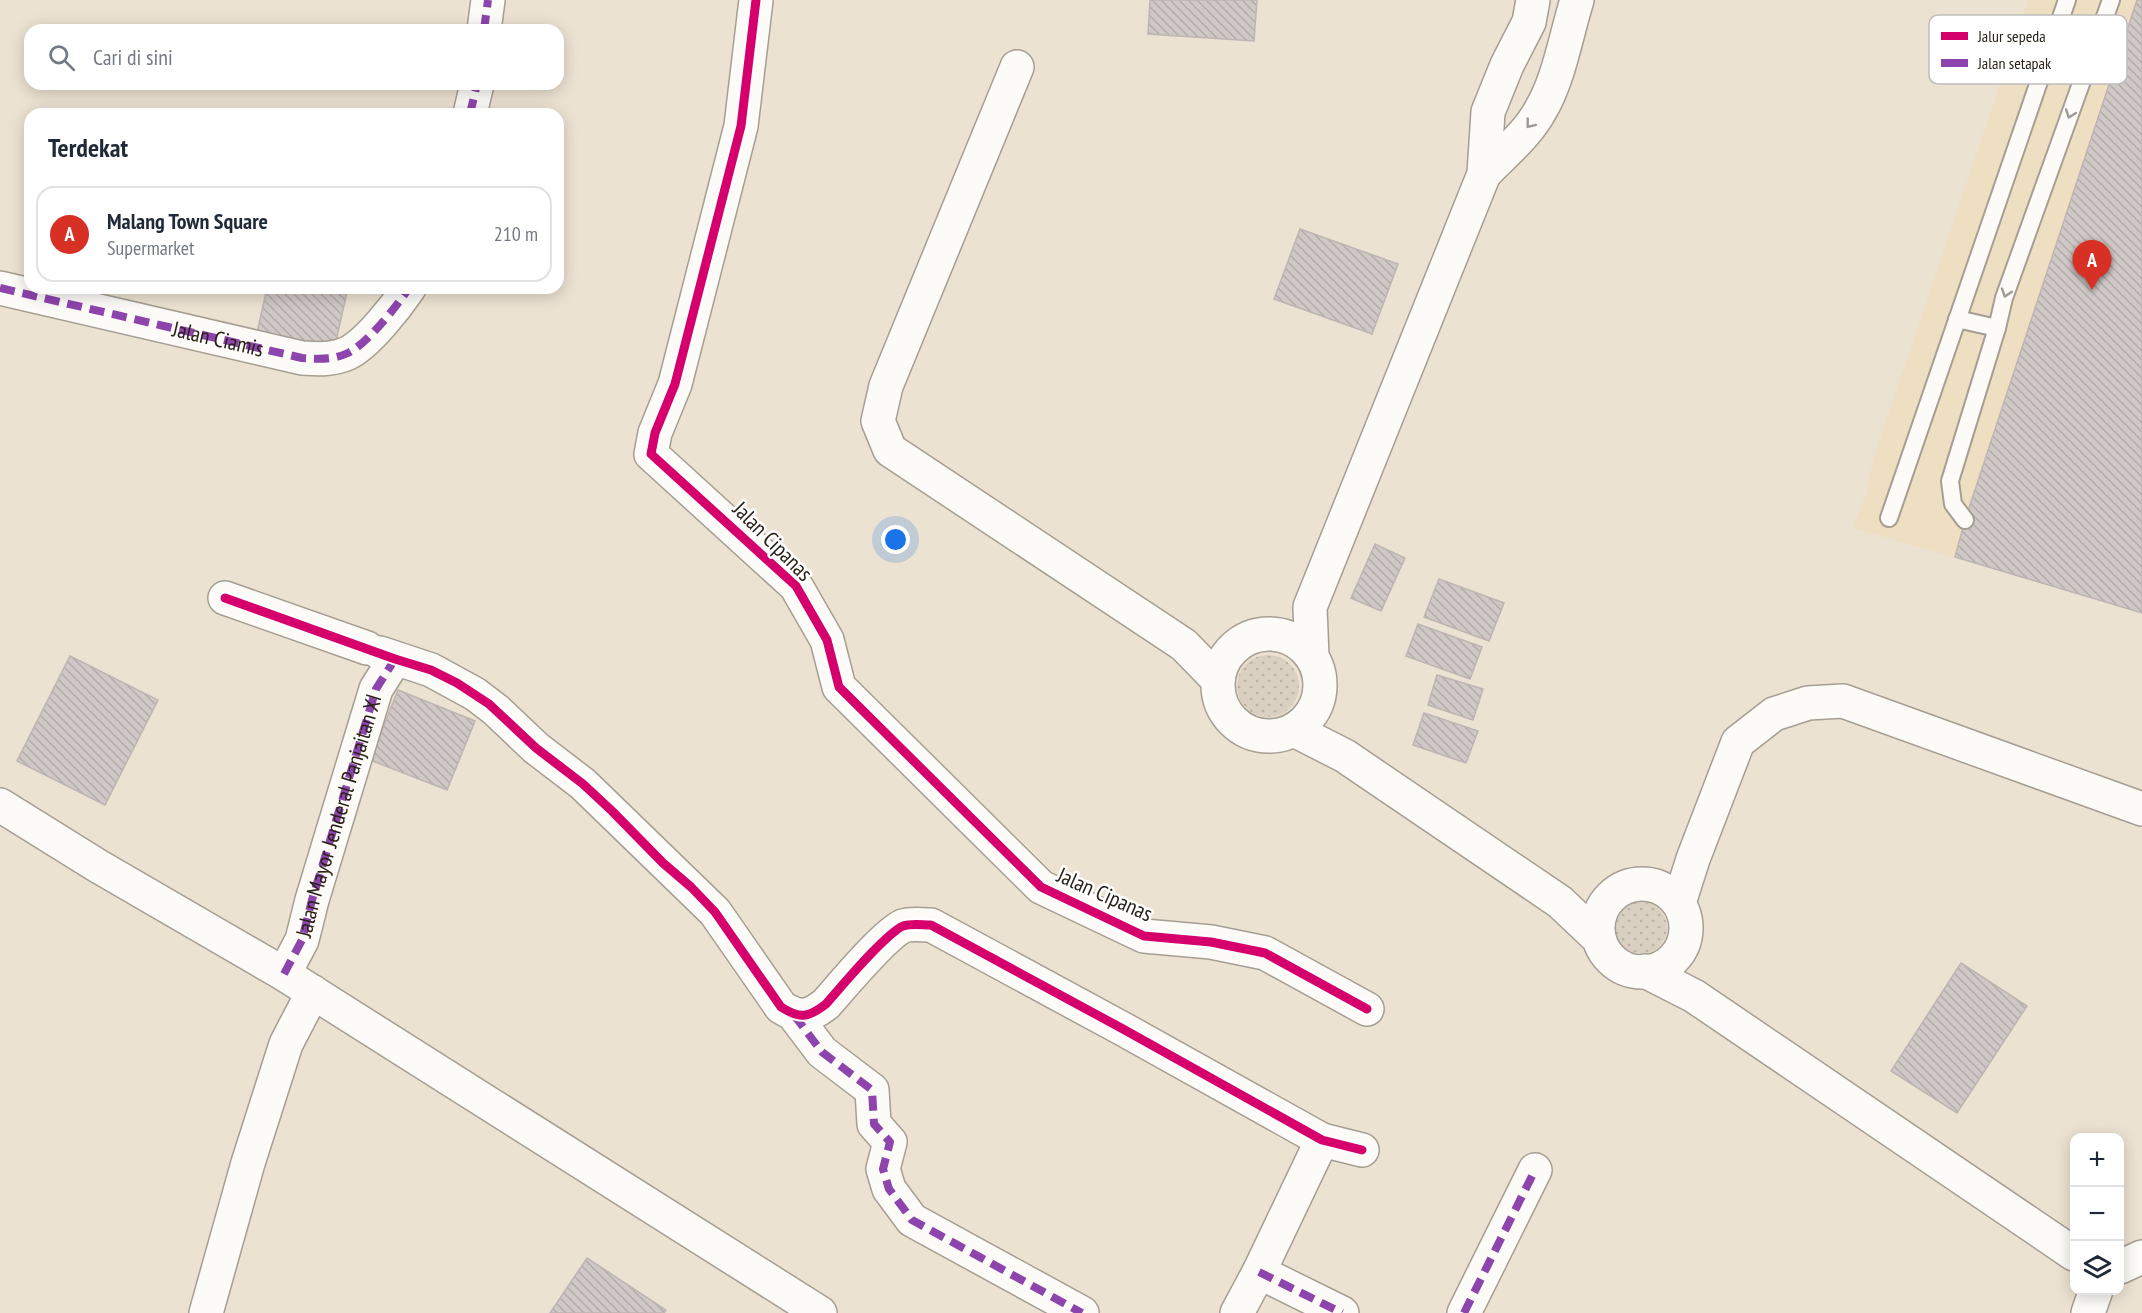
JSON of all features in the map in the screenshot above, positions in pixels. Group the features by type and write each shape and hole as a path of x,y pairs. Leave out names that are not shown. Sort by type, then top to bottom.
{"street":[{"path":"485,24 488,0"},
{"name":"Jalan Cipanas","path":"756,0 741,126 675,384 655,433 651,454 796,586 827,640 839,687 1041,887 1144,936 1211,942 1265,953 1367,1010"},
{"path":"1484,174 1521,136 1540,111 1556,73 1577,0"},
{"path":"1312,657 1310,607 1484,174 1488,112 1507,65 1531,11 1565,37"},
{"path":"1017,67 886,386 878,421 890,450 1184,645 1224,665"},
{"path":"471,108 476,90"},
{"name":"Jalan Ciamis","path":"0,288 24,294"},
{"name":"Jalan Ciamis","path":"26,294 302,358 326,359 350,352 395,309 405,294"},
{"path":"225,598 431,670 475,694 496,710 536,748 582,784 715,912 781,1007 794,1015 822,1052 872,1090 873,1124 890,1142 883,1169 889,1189 912,1220 1082,1313"},
{"path":"1275,633 1310,607"},
{"path":"1275,633 1303,645 1312,657 1319,673 1320,690 1305,718 1279,735 1262,736 1247,731 1234,722 1224,710 1218,695 1224,665 1244,640 1275,633"},
{"name":"Jalan Mayor Jenderal Panjaitan XI","path":"284,974 302,940 376,689 380,654"},
{"path":"1679,903 1693,859 1738,742 1774,714 1808,703 1843,701 2142,809"},
{"path":"1305,718 1346,756 1560,902 1599,939 1606,953 1616,964 1630,970 1645,971 1660,968 1682,947 1686,933 1685,917 1679,903 1670,893 1658,886 1631,887 1607,901 1601,912 1598,926 1599,939"},
{"path":"0,805 98,866 284,974 820,1313"},
{"path":"1560,902 1587,900 1631,887 1668,874 1693,859"},
{"path":"794,1015 805,1016 814,1013 826,1004 896,931 904,926 931,926 1124,1029 1322,1140 1362,1150"},
{"path":"1682,947 1694,996"},
{"path":"1645,971 1694,996 2070,1251"},
{"path":"206,1313 248,1163 286,1044 313,992"},
{"path":"1237,1313 1322,1140"},
{"path":"1464,1313 1535,1170"},
{"path":"2124,1265 2142,1257"},
{"path":"1259,1272 1342,1313"},
{"path":"2088,1313 2094,1295"}],"lane":[{"path":"2062,15 2067,0"},
{"path":"2106,15 2111,0"},
{"path":"1889,518 2038,84"},
{"path":"1965,520 1953,504 1950,481 2007,288 2081,84"},
{"path":"1958,319 1997,328"}],"shaded area":[{"path":"2028,0 2142,0 2142,613 1853,528 1867,490 1873,460 2000,84 2127,84 2127,15 2023,15"},
{"path":"1268,655 1285,660 1290,664 1294,669 1299,686 1294,703 1290,708 1285,712 1268,717 1251,712 1246,708 1242,703 1237,686 1242,669 1246,664 1251,660"},
{"path":"1636,902 1646,902 1655,906 1663,914 1667,928 1663,942 1655,950 1646,954 1636,954 1627,950 1619,942 1615,933 1615,923 1619,914 1627,906"}],"building":[{"path":"1150,0 1257,0 1254,41 1148,34"},
{"path":"2137,0 2142,0 2142,613 1955,557 1965,520 2109,84 2127,84 2127,30"},
{"path":"1300,229 1398,264 1372,334 1274,299"},
{"path":"266,294 347,294 333,354 256,337"},
{"path":"1375,544 1405,558 1381,611 1351,598"},
{"path":"1439,579 1504,603 1489,641 1424,617"},
{"path":"1418,624 1482,647 1470,679 1406,656"},
{"path":"70,656 158,700 105,805 17,761"},
{"path":"1437,675 1483,689 1473,720 1428,705"},
{"path":"398,690 475,721 447,790 370,760"},
{"path":"1424,713 1478,731 1466,763 1413,745"},
{"path":"1961,963 2027,1006 1957,1113 1891,1071"},
{"path":"587,1258 666,1310 664,1313 550,1313"}],"marked path":[{"path":"485,24 488,0"},
{"path":"471,108 476,90"},
{"path":"0,288 24,294"},
{"path":"26,294 302,358 320,359 342,355 356,348 381,324 405,294"},
{"path":"284,974 302,940 376,689 395,659"},
{"path":"794,1015 822,1052 872,1090 874,1124 890,1142 883,1169 889,1189 912,1220 1082,1313"},
{"path":"1464,1313 1535,1170"},
{"path":"1259,1272 1342,1313"}],"cycle path":[{"path":"756,0 741,126 675,384 655,433 651,454 796,586 827,640 839,687 1041,887 1144,936 1211,942 1265,953 1367,1009"},
{"path":"225,598 431,670 457,683 489,704 536,748 583,784 663,863 691,887 715,912 781,1007 794,1014 809,1014 826,1004 863,962 895,931 906,925 931,925 1322,1140 1362,1150"}],"place":[{"name":"Malang Town Square","path":"2092,290"}]}
